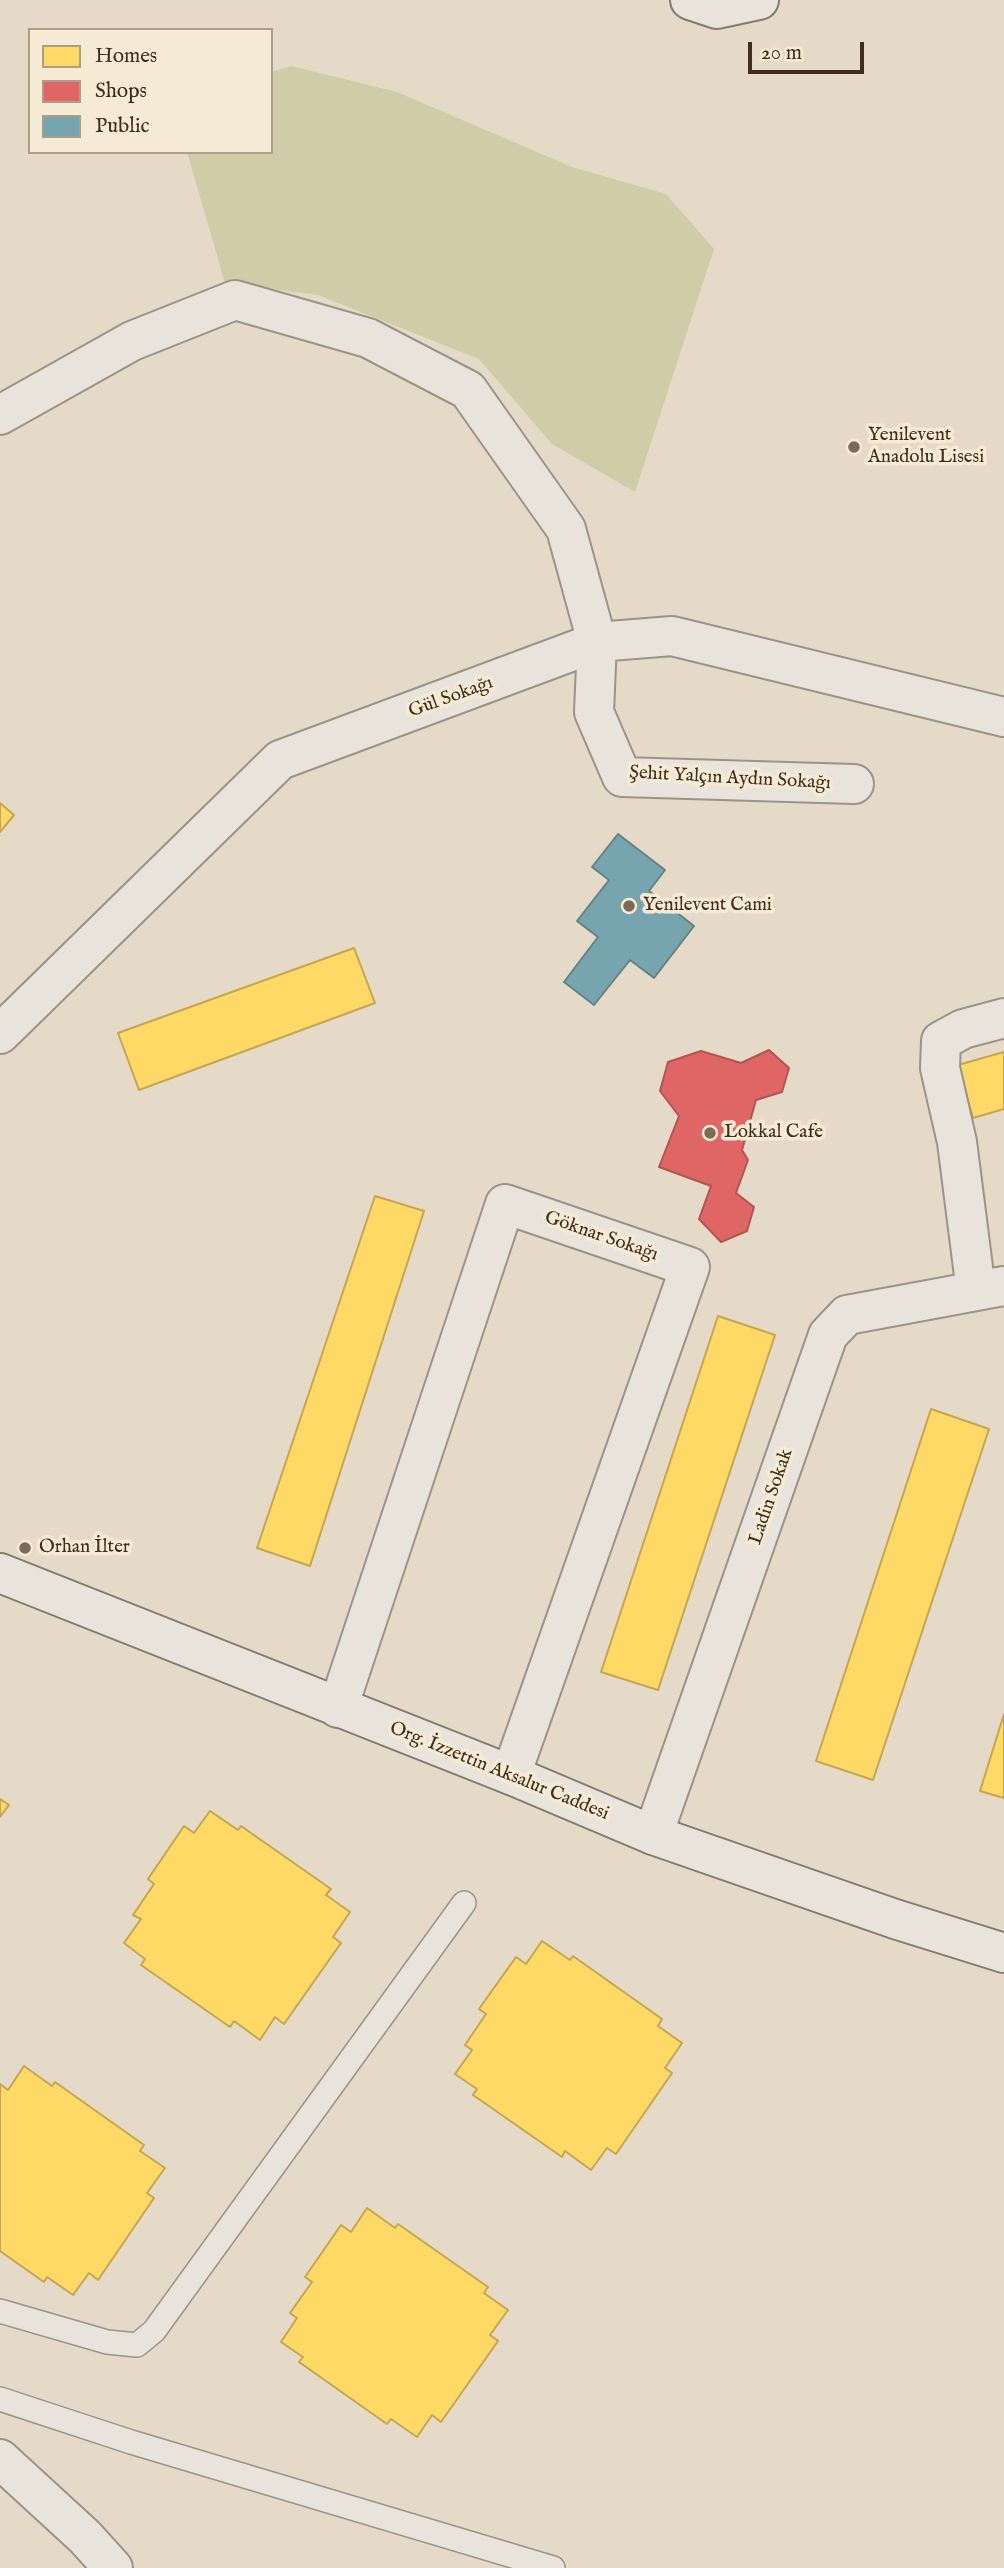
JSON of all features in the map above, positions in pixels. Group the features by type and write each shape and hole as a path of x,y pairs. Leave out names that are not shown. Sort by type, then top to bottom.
{"street":[{"path":"690,0 717,9 760,0"},
{"name":"Şehit Yalçın Aydın Sokağı","path":"0,415 132,341 234,300 368,338 468,390 566,529 597,642 594,712 622,777 854,784"},
{"name":"Gül Sokağı","path":"0,1034 279,760 597,642 672,636 1004,717"},
{"path":"995,1293 940,1068 941,1041 963,1029 1004,1018"},
{"name":"Göknar Sokağı","path":"338,1708 505,1204 690,1267 511,1775"},
{"name":"Ladin Sokak","path":"653,1835 828,1335 846,1315 995,1293"},
{"name":"Org. İzzettin Aksalur Caddesi","path":"0,1573 511,1775 653,1835 895,1919 1004,1953"},
{"path":"0,2459 85,2537 113,2568"}],"lane":[{"path":"0,2311 107,2342 138,2345 154,2331 464,1903"},
{"path":"0,2399 131,2442 553,2568"}],"shaded area":[{"path":"291,66 397,92 572,167 666,194 714,249 635,492 552,444 479,359 318,295 225,283 188,154 273,154 273,71"}],"building: Homes":[{"path":"0,803 14,815 0,832"},
{"path":"354,948 375,1003 139,1090 118,1033"},
{"path":"1004,1052 1004,1109 973,1118 958,1065"},
{"path":"375,1196 424,1211 310,1566 257,1548"},
{"path":"718,1316 775,1335 658,1690 601,1672"},
{"path":"931,1409 989,1429 873,1780 816,1761"},
{"path":"1004,1714 1004,1798 980,1791"},
{"path":"0,1799 9,1805 0,1817"},
{"path":"210,1811 238,1830 241,1826 331,1889 326,1895 350,1912 333,1937 341,1943 284,2024 275,2017 260,2040 234,2021 230,2027 141,1965 145,1959 124,1943 141,1919 133,1915 154,1884 148,1879 184,1826 194,1833"},
{"path":"542,1941 570,1960 573,1956 662,2019 658,2026 682,2043 665,2068 672,2073 616,2154 607,2148 591,2170 565,2151 562,2157 473,2095 477,2089 455,2074 472,2050 465,2045 486,2014 479,2009 516,1957 526,1964"},
{"path":"24,2066 52,2086 55,2082 144,2145 140,2151 165,2168 147,2193 154,2198 98,2280 89,2273 73,2295 47,2277 44,2282 0,2251 0,2084 8,2090"},
{"path":"367,2208 395,2228 398,2224 488,2287 484,2293 508,2310 490,2335 498,2341 441,2422 432,2415 417,2437 391,2419 387,2424 299,2362 303,2357 281,2342 297,2318 290,2313 312,2282 305,2277 341,2225 351,2232"}],"building: Shops":[{"name":"Lokkal Cafe","path":"769,1050 789,1068 782,1092 756,1100 742,1150 748,1160 736,1193 754,1207 747,1231 721,1242 699,1219 711,1186 659,1167 679,1116 660,1091 668,1062 701,1051 741,1063"}],"building: Public":[{"name":"Yenilevent Cami","path":"618,834 665,870 649,891 694,926 654,978 630,960 594,1005 564,982 598,937 577,921 609,880 592,867"}],"place":[{"name":"Yenilevent Anadolu Lisesi","path":"854,447"},
{"name":"Yenilevent Cami","path":"629,906"},
{"name":"Lokkal Cafe","path":"710,1133"},
{"name":"Orhan İlter","path":"25,1548"}]}
